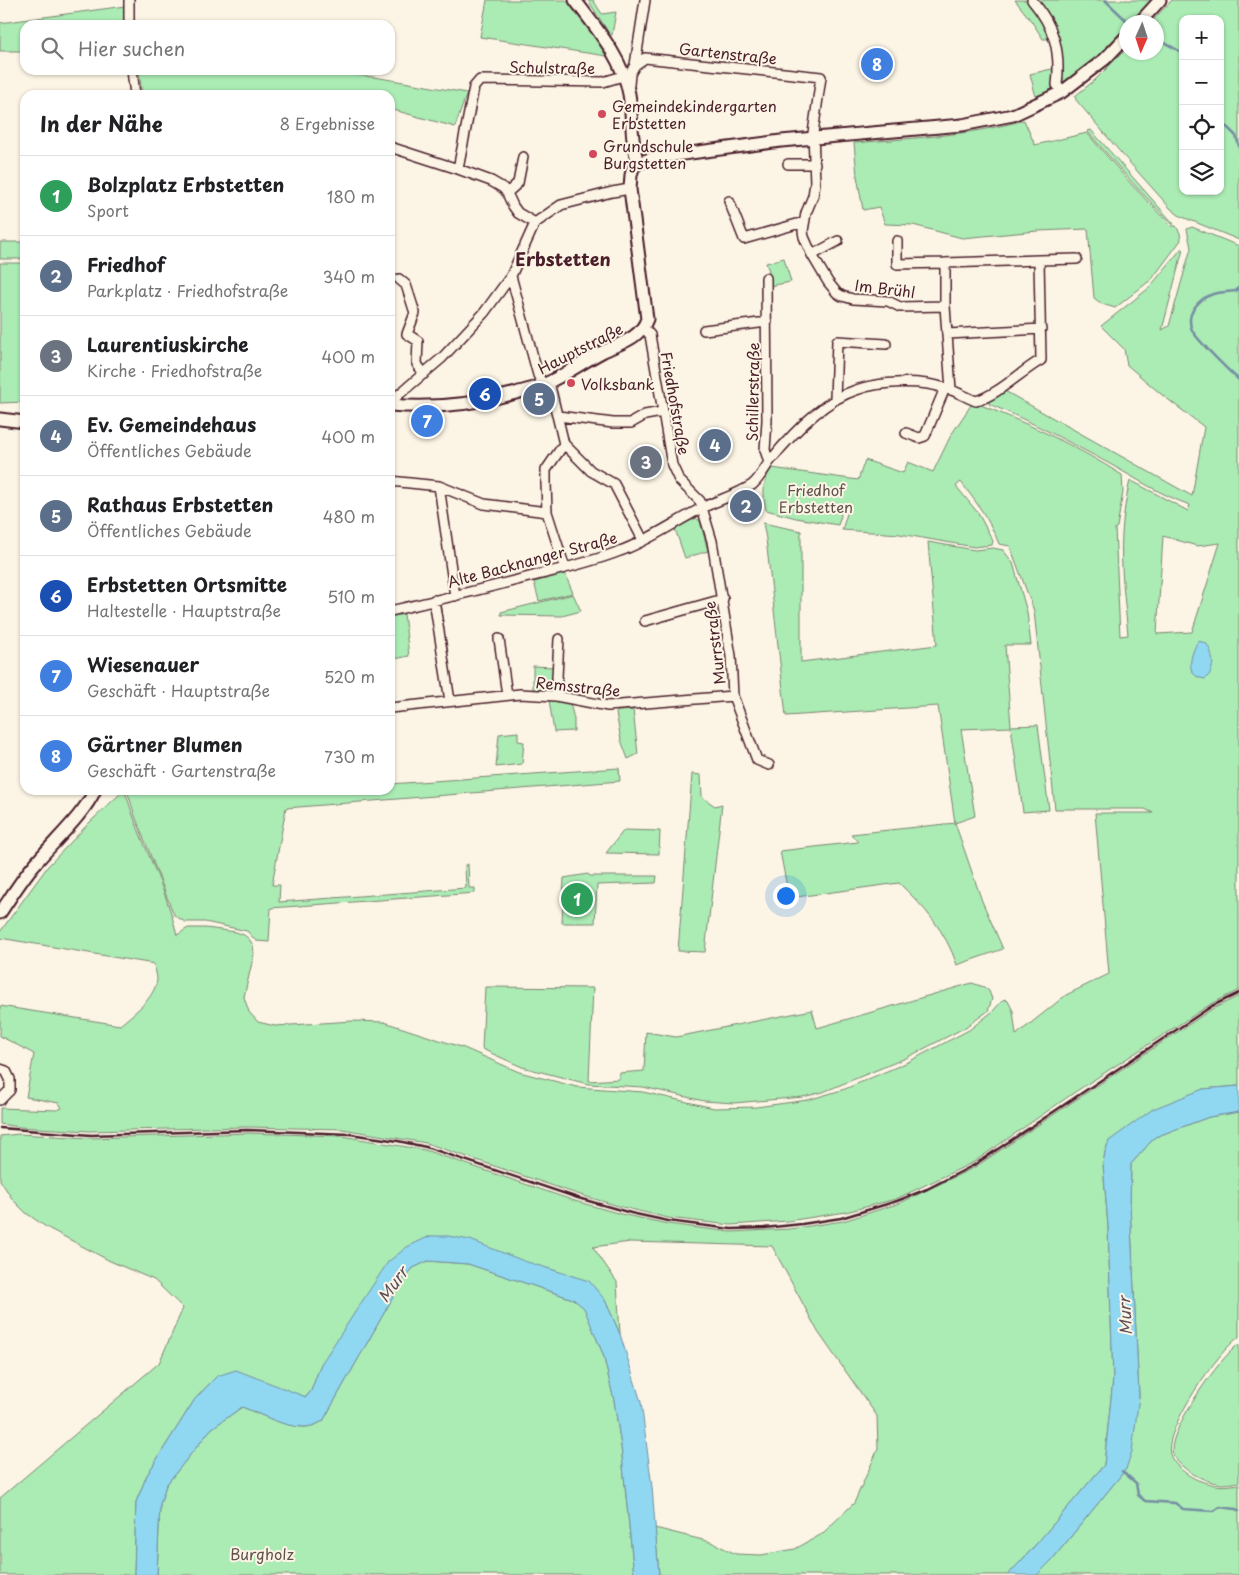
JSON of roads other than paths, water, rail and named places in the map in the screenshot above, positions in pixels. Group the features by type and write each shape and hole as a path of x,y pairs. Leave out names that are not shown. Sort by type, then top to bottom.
{"street":[{"path":"129,0 129,20"},
{"path":"575,0 615,57 629,93"},
{"path":"645,0 635,65 630,74 629,93 632,140 638,163 653,158 781,141 962,125 1013,116 1062,92 1105,59 1119,44"},
{"path":"1032,0 1044,15 1056,45 1059,68 1057,85 1062,92"},
{"path":"1146,15 1160,0"},
{"name":"Gartenstraße","path":"635,65 645,58 821,77"},
{"path":"133,75 134,90"},
{"name":"Schulstraße","path":"458,169 474,87 480,80 603,82 623,76"},
{"name":"Im Brühl","path":"821,77 813,132 815,183 813,196 804,222 804,237 812,255 828,282 842,296 853,299 888,301 900,307 945,306"},
{"path":"395,149 491,181 503,188 512,206 518,213 535,223"},
{"path":"507,193 518,183 523,157"},
{"name":"Hauptstraße","path":"395,405 412,407 444,406 484,400 546,383 636,336 644,328 647,319 630,189 630,175 638,163"},
{"path":"788,164 815,164"},
{"path":"395,400 442,358 484,313 511,276 535,223 561,205 630,189"},
{"path":"729,201 744,239 804,222"},
{"path":"812,255 838,241"},
{"path":"897,241 897,264 1076,259"},
{"path":"703,508 735,495 754,484 769,462 790,438 834,399 866,386 914,384 948,389 976,401 985,398 1041,360 1039,260"},
{"path":"906,433 919,438 925,436 948,389 944,263"},
{"path":"511,276 538,375 546,383 558,416 564,444 591,471 614,484 643,540"},
{"name":"Schillerstraße","path":"766,278 767,420 765,450 769,462"},
{"path":"399,279 406,285 415,313 407,334 418,341 417,364 424,374"},
{"name":"Schillerstraße","path":"704,330 767,322"},
{"name":"Friedhofstraße","path":"644,328 650,336 672,465 679,480 700,501 703,508"},
{"path":"947,334 1041,329"},
{"path":"834,399 836,341 886,344"},
{"path":"558,416 612,423 632,423 645,415 662,412"},
{"path":"0,419 20,421"},
{"path":"564,444 546,470 547,512 565,568"},
{"path":"395,482 439,486 484,504 547,512"},
{"path":"439,486 455,596"},
{"name":"Alte Backnanger Straße","path":"395,610 565,568 621,551 703,508"},
{"name":"Murrstraße","path":"703,508 712,541 723,599 731,656 733,696 757,760 769,765"},
{"path":"645,621 723,599"},
{"path":"434,600 450,701"},
{"path":"499,638 506,695"},
{"path":"556,696 559,639"},
{"name":"Remsstraße","path":"395,707 520,694 556,696 608,706 733,696"},
{"path":"0,913 32,867 68,827 92,795"},
{"path":"0,1069 6,1071 10,1079 10,1090 0,1100"}],"water":[{"path":"1198,641 1206,643 1211,652 1213,662 1211,671 1205,679 1198,677 1191,669 1191,658"},
{"name":"Murr","path":"1239,1086 1239,1112 1209,1117 1155,1137 1131,1164 1130,1205 1139,1396 1132,1451 1126,1469 1051,1561 1037,1575 1008,1575 1104,1465 1113,1379 1108,1226 1103,1164 1109,1141 1153,1109 1203,1089"},
{"name":"Murr","path":"430,1236 448,1236 470,1240 524,1261 589,1281 605,1300 620,1334 641,1402 652,1487 659,1575 634,1575 621,1446 614,1400 603,1354 584,1308 573,1299 468,1264 428,1261 413,1268 401,1283 323,1421 304,1427 288,1425 242,1407 211,1429 166,1485 160,1504 157,1575 134,1575 136,1502 147,1475 195,1399 217,1376 236,1370 306,1397 311,1391 321,1364 388,1262 407,1247"}],"waterway":[{"path":"1105,0 1121,15"},
{"path":"1164,42 1179,51"},
{"path":"1224,124 1236,136 1239,146"},
{"path":"1239,287 1236,291 1221,292 1202,299 1194,308 1190,318 1190,324 1195,334 1239,380"},
{"path":"1122,1471 1136,1483 1138,1495 1145,1501 1175,1503 1183,1509 1214,1511 1220,1507 1239,1511"}],"railway":[{"path":"0,1128 91,1135 247,1130 350,1134 426,1147 578,1198 668,1221 731,1229 802,1224 841,1218 897,1201 927,1189 974,1165 1212,1006 1239,993"}],"place":[{"name":"Gärtner Blumen","path":"877,64"},
{"name":"Gemeindekindergarten Erbstetten","path":"602,114"},
{"name":"Grundschule Burgstetten","path":"593,154"},
{"name":"Volksbank","path":"571,383"},
{"name":"Erbstetten Ortsmitte","path":"485,394"},
{"name":"Rathaus Erbstetten","path":"539,399"},
{"name":"Wiesenauer","path":"427,421"},
{"name":"Ev. Gemeindehaus","path":"715,445"},
{"name":"Laurentiuskirche","path":"646,462"},
{"name":"Friedhof","path":"746,506"},
{"name":"Bolzplatz Erbstetten","path":"577,899"}],"district":[{"name":"Erbstetten","path":"563,258"}],"park label":[{"name":"Friedhof Erbstetten","path":"816,498"},
{"name":"Burgholz","path":"262,1553"}]}
